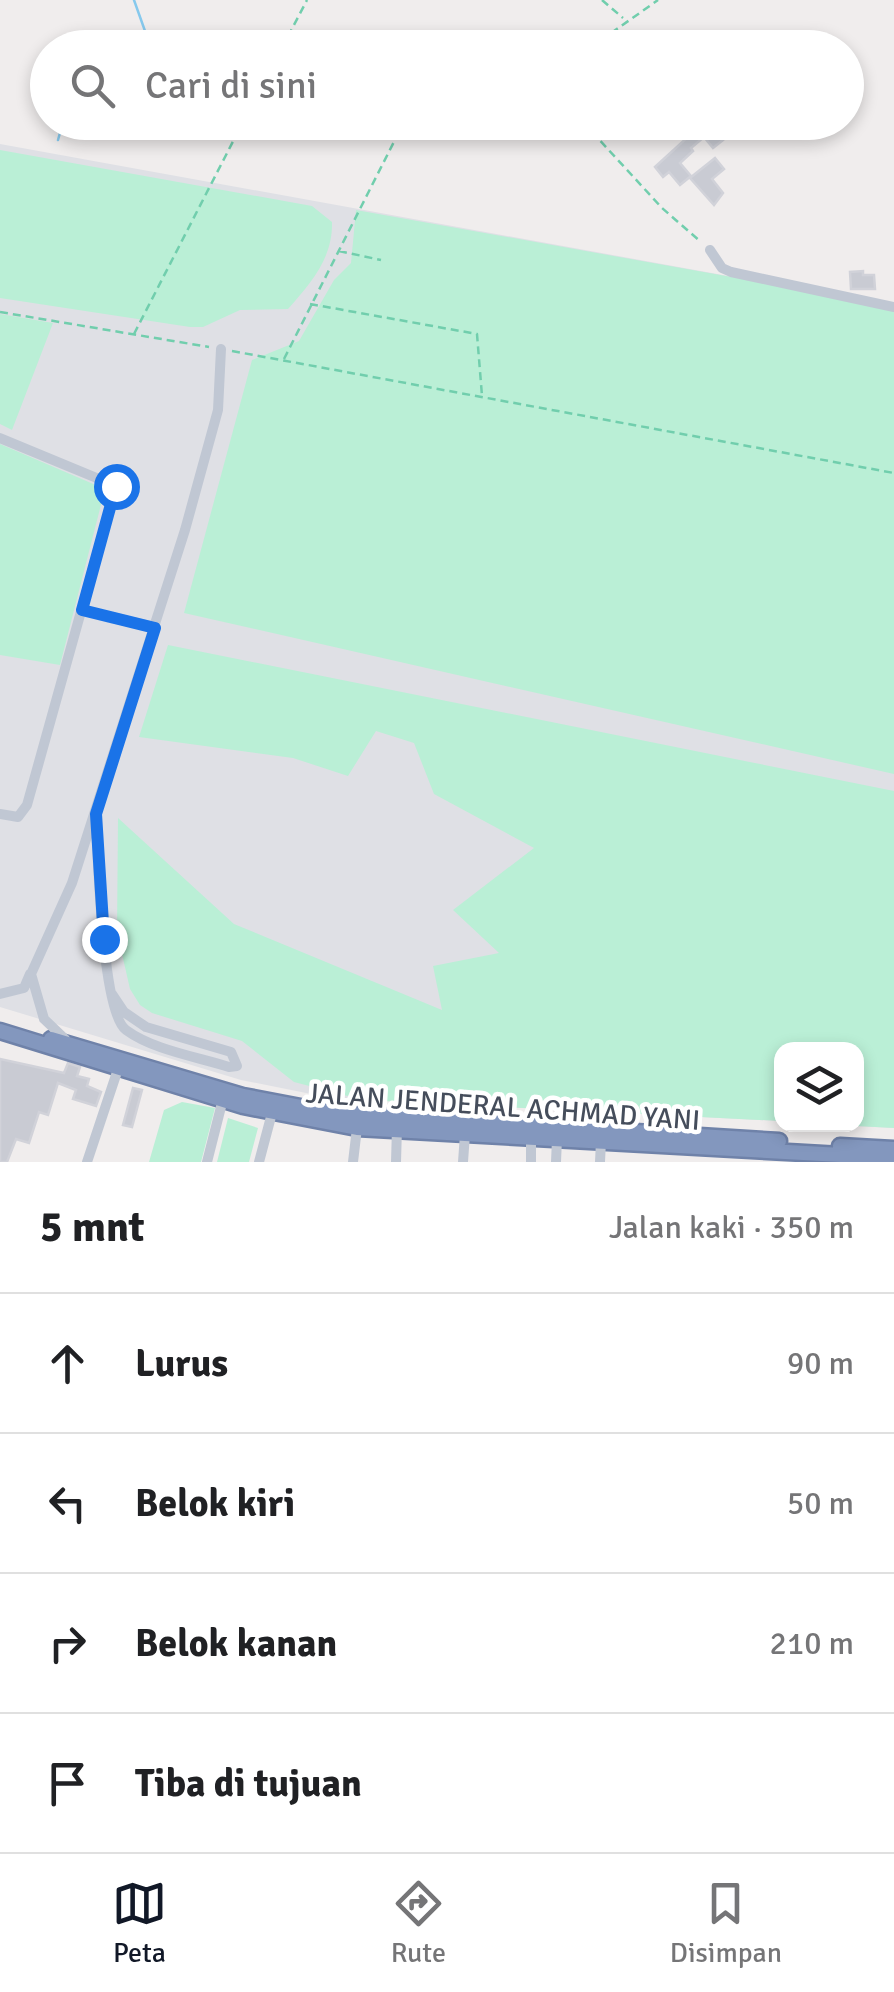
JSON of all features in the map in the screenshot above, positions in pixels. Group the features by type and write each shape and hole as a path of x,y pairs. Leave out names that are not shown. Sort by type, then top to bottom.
{"highway":[{"name":"JALAN JENDERAL ACHMAD YANI","path":"0,1022 243,1096 389,1125 764,1156 894,1158"},
{"name":"JALAN JENDERAL ACHMAD YANI","path":"0,1031 272,1114 357,1128 389,1125 894,1149"}],"street":[{"path":"710,250 722,268 731,272 894,307"},
{"path":"0,994 24,988 60,917 96,814 209,448 218,410 220,349"},
{"path":"0,438 113,481 116,486 27,804 18,816 0,814"},
{"path":"82,610 155,628"},
{"path":"96,814 99,891 112,994 119,1023 126,1030 229,1067 237,1066 231,1052 133,1020 112,994"},
{"path":"31,974 44,1020 58,1036 80,1045"},
{"path":"87,1162 118,1068"},
{"path":"207,1162 223,1100"},
{"path":"259,1162 272,1114"},
{"path":"389,1125 396,1162"},
{"path":"353,1162 357,1128"},
{"path":"464,1162 465,1134"},
{"path":"530,1162 532,1137"},
{"path":"556,1162 557,1139"},
{"path":"600,1162 602,1141"}],"path":[{"path":"291,30 307,0"},
{"path":"602,0 624,19"},
{"path":"611,30 658,0"},
{"path":"134,334 234,140"},
{"path":"284,360 395,140"},
{"path":"600,140 662,208 710,250"},
{"path":"337,251 382,260"},
{"path":"309,304 477,334 482,398"},
{"path":"0,312 284,360 894,473"}],"shaded area":[{"path":"0,144 894,306 894,1128 864,1126 864,1042 774,1042 774,1121 331,1098 241,1080 0,1007"}],"green space":[{"path":"0,150 312,206 332,222 329,247 312,280 288,309 240,310 203,327 0,298"},
{"path":"356,210 894,306 894,774 184,613 252,360 299,341 334,280 351,263"},
{"path":"0,314 53,323 12,430 0,424"},
{"path":"0,444 105,489 60,665 0,655"},
{"path":"168,645 894,791 894,1128 864,1126 864,1042 774,1042 774,1121 363,1100 294,1082 242,1041 152,1013 140,1005 130,989 117,932 118,818 234,924 442,1010 433,966 499,953 453,910 534,848 434,794 414,743 376,731 348,776 293,758 139,737"},
{"path":"182,1102 215,1108 201,1162 149,1162 164,1110"},
{"path":"228,1118 258,1128 249,1162 217,1162"}],"building":[{"path":"685,140 700,140 680,163 691,176 680,185 669,172 663,177 655,167"},
{"path":"706,140 723,140 713,148"},
{"path":"715,158 724,169 712,179 723,193 714,205 690,178"},
{"path":"863,271 863,275 874,275 875,289 851,289 850,272"},
{"path":"0,1059 64,1073 68,1063 80,1067 77,1076 89,1079 87,1086 101,1092 96,1106 73,1099 76,1090 58,1083 48,1115 39,1112 29,1143 16,1139 7,1162 0,1162"},
{"path":"133,1088 142,1090 132,1127 123,1125"}],"waterway":[{"path":"134,0 145,30"}],"route":[{"path":"104,939 96,814 155,628 82,610 116,486"}]}
